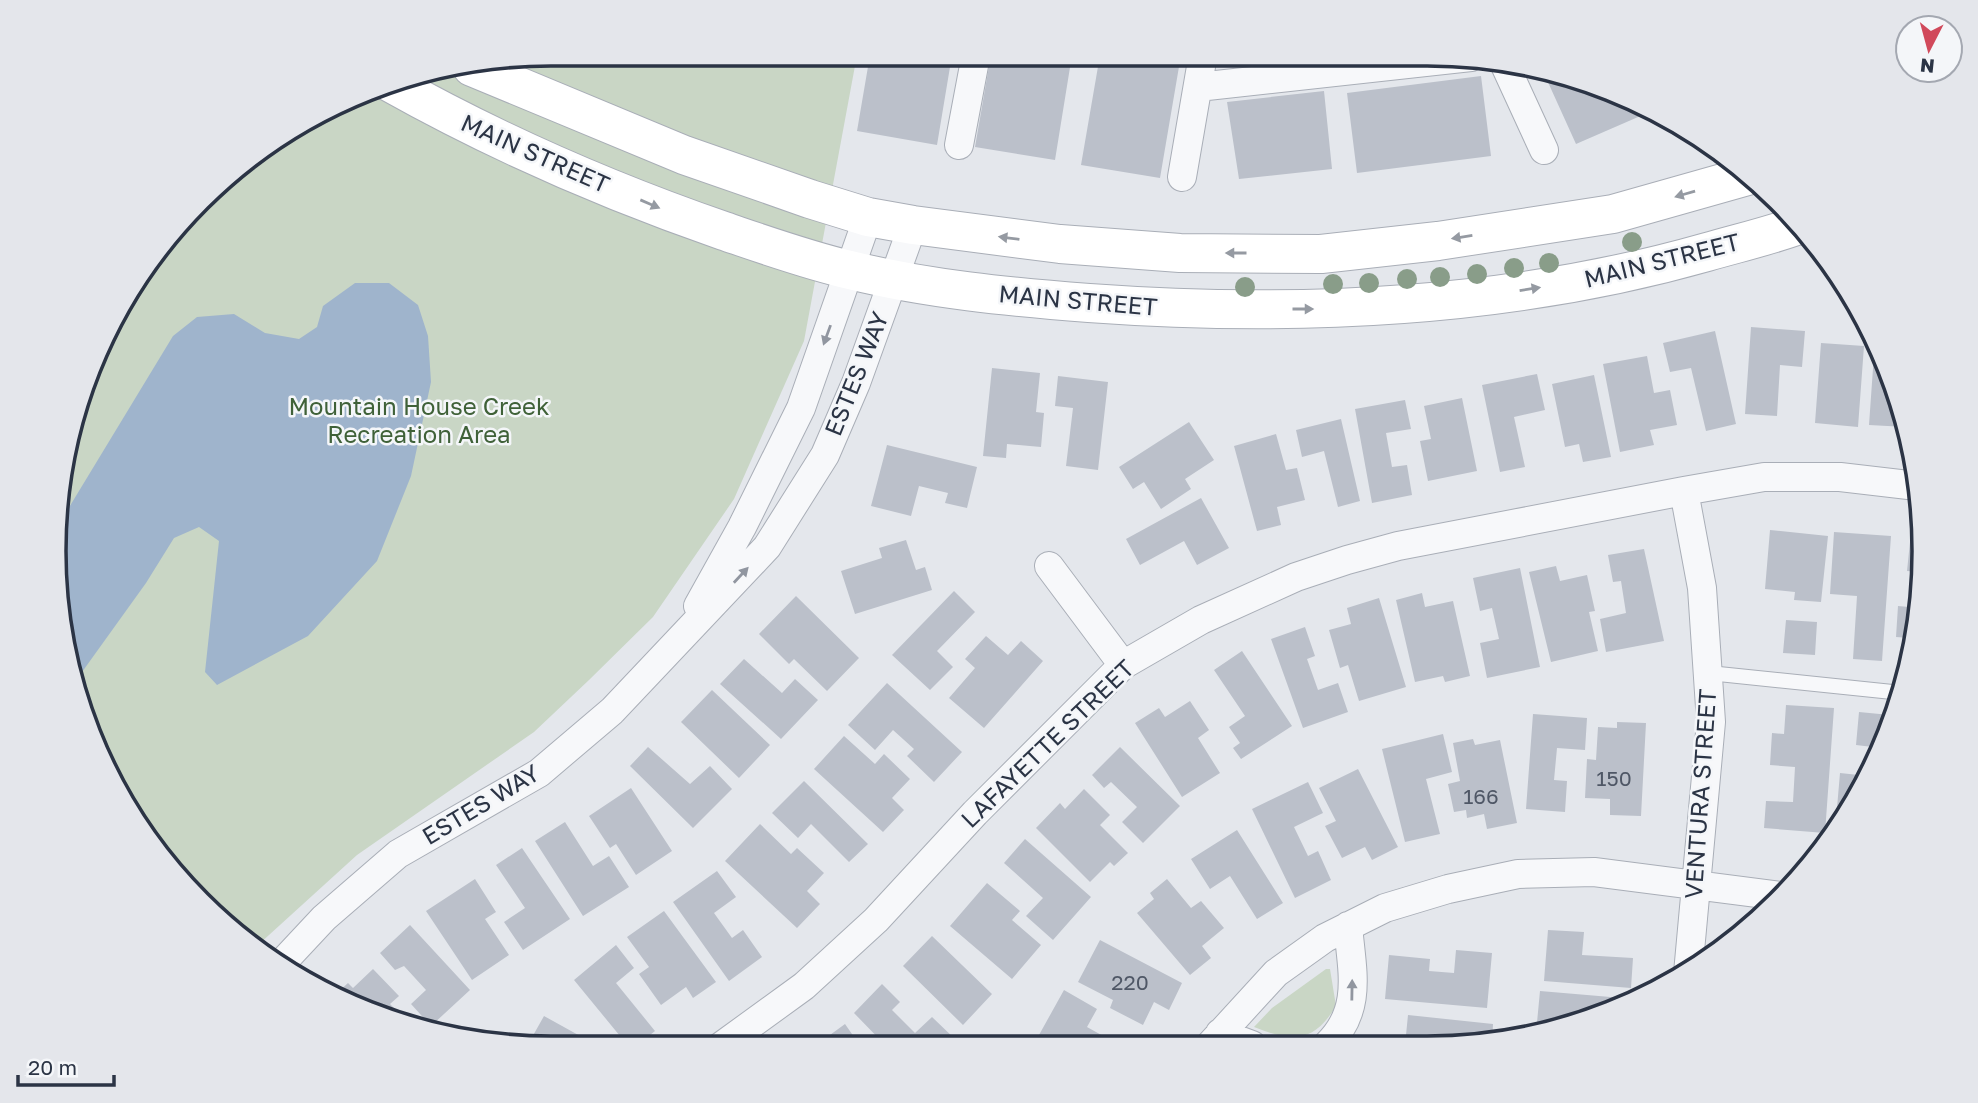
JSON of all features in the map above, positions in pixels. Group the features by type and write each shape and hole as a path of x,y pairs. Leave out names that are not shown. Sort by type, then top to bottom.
{"street":[{"path":"959,145 974,66"},
{"path":"1182,177 1201,66"},
{"path":"1198,87 1389,66"},
{"path":"483,72 684,155 868,216 913,225 1060,244 1180,253 1321,254 1438,241 1613,214 1737,179"},
{"path":"1508,74 1544,150"},
{"name":"MAIN STREET","path":"403,90 472,128 662,209 798,256 894,280 1038,299 1177,309 1324,309 1445,302 1626,275 1787,228"},
{"name":"ESTES WAY","path":"677,642 742,527 801,408 852,271 868,216"},
{"name":"ESTES WAY","path":"287,958 324,918 398,854 539,773 612,711 767,547 825,455 856,383 913,225"},
{"name":"LAFAYETTE STREET","path":"735,1036 804,986 876,920 975,813 1123,665 1200,620 1296,577 1398,546 1684,491 1764,477 1840,477 1906,485"},
{"name":"VENTURA STREET","path":"1684,491 1702,588 1711,722 1689,959"},
{"path":"1049,566 1123,665"},
{"path":"1218,1036 1276,973 1348,926 1385,908 1448,889 1518,874 1594,872 1768,895"},
{"path":"1336,1036 1349,1014 1353,992 1348,926"}],"lane":[{"path":"1709,673 1891,692"}],"green space":[{"name":"Mountain House Creek Recreation Area","path":"552,66 855,66 804,341 734,499 653,617 534,732 357,855 263,941 232,916 187,871 148,821 117,766 92,707 71,615 66,552 71,488 83,426 103,366 131,309 148,282 187,232 256,167 309,131 366,103 396,92 457,76"},
{"path":"1326,969 1330,969 1336,1006 1319,1027 1301,1036 1286,1036 1254,1027 1272,1008"}],"water":[{"path":"355,283 389,283 418,305 428,336 431,382 411,476 377,561 308,636 217,685 205,672 219,541 199,527 174,538 146,583 82,672 68,583 66,552 69,507 173,336 197,317 234,314 265,333 299,339 317,327 323,306"}],"building":[{"path":"868,66 950,66 937,145 857,131"},
{"path":"989,66 1070,66 1055,160 975,147"},
{"path":"1098,66 1179,66 1160,178 1081,165"},
{"path":"1481,76 1491,156 1357,173 1347,93"},
{"path":"1548,82 1612,103 1640,116 1576,144"},
{"path":"1324,91 1332,169 1239,179 1227,102"},
{"path":"1751,327 1805,331 1802,367 1780,365 1777,416 1745,414"},
{"path":"1715,331 1736,424 1706,431 1691,368 1670,372 1663,343"},
{"path":"1821,343 1864,346 1858,427 1815,423"},
{"path":"1647,356 1654,393 1670,390 1677,425 1650,430 1654,445 1620,452 1603,364"},
{"path":"1873,363 1895,426 1869,425"},
{"path":"992,368 1040,373 1036,412 1044,413 1041,447 1007,444 1006,458 983,456"},
{"path":"1537,374 1545,410 1514,417 1525,467 1500,472 1482,385"},
{"path":"1594,375 1611,457 1583,462 1579,444 1565,447 1552,384"},
{"path":"1058,376 1108,382 1098,470 1066,466 1073,408 1055,406"},
{"path":"1462,398 1477,471 1428,481 1420,441 1431,439 1424,406"},
{"path":"1405,400 1411,429 1386,433 1392,467 1407,465 1412,495 1372,503 1355,409"},
{"path":"1341,419 1360,501 1338,507 1324,451 1302,457 1296,430"},
{"path":"1189,422 1214,460 1185,479 1191,489 1161,509 1144,482 1133,489 1119,467"},
{"path":"1276,434 1286,470 1297,468 1305,500 1277,507 1281,525 1257,531 1234,446"},
{"path":"887,445 977,467 967,508 945,503 948,493 919,486 911,516 871,506"},
{"path":"1201,498 1229,548 1197,565 1184,541 1140,565 1126,539"},
{"path":"1770,530 1828,536 1821,602 1794,600 1795,592 1765,589"},
{"path":"1834,532 1891,536 1882,661 1853,659 1857,596 1830,594"},
{"path":"906,540 916,570 925,567 932,590 855,614 841,571 882,558 879,548"},
{"path":"1910,542 1911,542 1911,571 1907,571"},
{"path":"1644,549 1664,641 1606,652 1600,619 1626,613 1621,581 1613,582 1608,555"},
{"path":"1556,566 1560,581 1587,575 1595,611 1589,612 1598,651 1551,662 1529,572"},
{"path":"1520,568 1540,667 1487,678 1480,643 1499,639 1492,608 1480,611 1473,578"},
{"path":"954,591 975,612 937,651 953,667 930,690 892,655"},
{"path":"1422,593 1425,607 1453,601 1470,676 1445,682 1443,676 1415,682 1396,600"},
{"path":"796,596 859,658 827,691 794,659 789,664 759,634"},
{"path":"1379,598 1406,687 1359,701 1348,665 1340,668 1329,630 1351,624 1347,608"},
{"path":"1898,606 1908,607 1903,638 1896,637"},
{"path":"1786,620 1817,622 1815,655 1783,653"},
{"path":"1305,627 1315,656 1307,659 1318,690 1338,683 1348,712 1303,728 1271,639"},
{"path":"986,636 1008,655 1021,641 1043,661 984,728 949,698 975,668 965,659"},
{"path":"1242,651 1292,726 1241,759 1233,748 1240,743 1229,727 1245,716 1214,670"},
{"path":"744,659 782,693 795,679 818,700 781,739 720,684"},
{"path":"887,683 962,752 934,782 907,756 914,749 893,730 875,750 848,725"},
{"path":"712,690 770,745 739,778 681,722"},
{"path":"1190,701 1209,730 1198,738 1220,773 1182,797 1135,723 1159,708 1165,717"},
{"path":"1786,705 1834,708 1825,827 1821,833 1764,828 1766,801 1793,802 1795,767 1770,765 1772,733 1784,734"},
{"path":"1859,712 1883,714 1870,747 1856,745"},
{"path":"1533,714 1587,718 1585,750 1557,748 1554,780 1567,781 1565,812 1526,809"},
{"path":"1617,722 1646,723 1641,816 1610,815 1610,799 1585,798 1587,759 1596,760 1598,727 1617,728"},
{"path":"1443,734 1452,772 1426,779 1440,834 1405,842 1382,749"},
{"path":"844,736 875,764 884,754 910,779 892,798 904,810 883,832 814,769"},
{"path":"1473,739 1475,745 1500,740 1517,823 1487,829 1484,814 1467,818 1466,810 1454,812 1448,784 1460,781 1453,743"},
{"path":"648,747 690,784 710,766 732,789 693,828 630,766"},
{"path":"1120,747 1180,806 1143,843 1122,822 1137,807 1111,782 1104,788 1092,775"},
{"path":"1358,769 1398,847 1372,860 1365,847 1342,858 1325,826 1336,821 1319,788"},
{"path":"1840,773 1857,775 1847,794 1837,810"},
{"path":"804,781 868,844 849,862 811,824 798,838 772,813"},
{"path":"1308,782 1323,813 1294,827 1308,856 1318,851 1331,880 1295,898 1252,809"},
{"path":"631,788 672,851 636,875 616,844 610,848 589,816"},
{"path":"1084,789 1110,815 1100,825 1128,853 1114,866 1110,862 1090,882 1036,828 1060,803 1065,809"},
{"path":"565,822 593,866 609,856 629,887 583,916 535,841"},
{"path":"760,824 791,854 797,848 824,873 807,891 820,904 797,928 725,861"},
{"path":"1237,830 1283,903 1257,919 1230,876 1210,889 1191,859"},
{"path":"1025,839 1091,897 1053,940 1026,916 1043,898 1004,863"},
{"path":"522,848 570,919 523,950 504,922 525,908 496,865"},
{"path":"717,871 736,897 714,913 732,938 743,930 762,957 729,981 673,902"},
{"path":"475,879 496,912 485,919 509,955 472,980 426,911"},
{"path":"1167,879 1191,908 1201,901 1224,928 1202,946 1211,958 1190,975 1137,913 1154,899 1150,893"},
{"path":"987,883 1020,911 1012,920 1041,945 1012,979 950,926"},
{"path":"664,911 716,982 693,998 686,987 661,1005 639,974 649,967 627,937"},
{"path":"410,925 470,990 435,1022 425,1020 411,1004 426,990 404,966 395,970 380,953"},
{"path":"1548,930 1584,932 1582,955 1633,958 1631,988 1544,981"},
{"path":"932,936 992,994 963,1025 903,966"},
{"path":"1100,940 1182,983 1169,1010 1154,1002 1143,1025 1110,1008 1113,1000 1078,982"},
{"path":"616,945 634,968 616,983 655,1031 649,1036 620,1036 574,980"},
{"path":"1456,950 1492,953 1487,1008 1385,999 1389,955 1430,959 1429,971 1454,973"},
{"path":"373,969 399,996 390,1004 397,1011 342,988 348,983 353,988"},
{"path":"882,984 900,1002 892,1010 915,1033 932,1017 952,1036 876,1036 854,1013"},
{"path":"1064,990 1097,1009 1087,1027 1103,1036 1041,1036"},
{"path":"1540,991 1617,998 1582,1011 1537,1023"},
{"path":"1408,1015 1493,1024 1493,1032 1490,1032 1406,1036"},
{"path":"544,1016 580,1036 552,1036 533,1035"},
{"path":"845,1024 853,1036 829,1036"}]}
